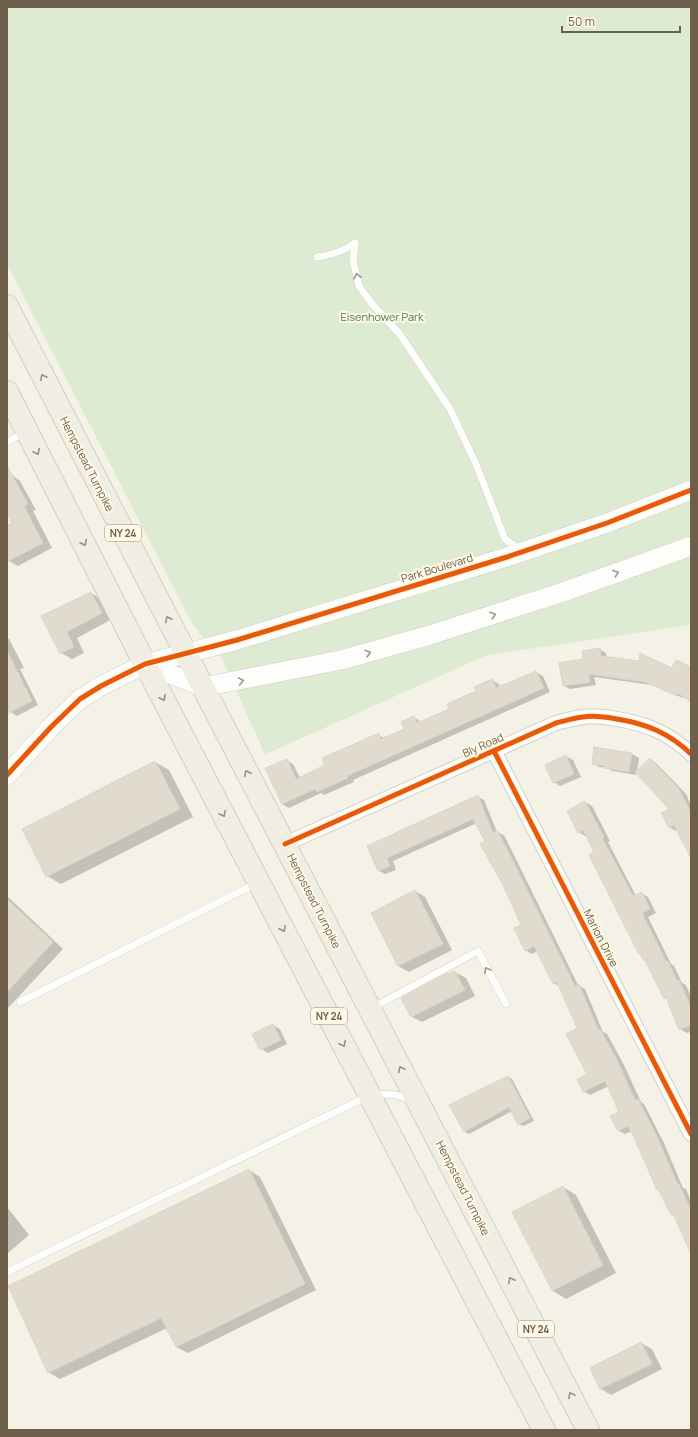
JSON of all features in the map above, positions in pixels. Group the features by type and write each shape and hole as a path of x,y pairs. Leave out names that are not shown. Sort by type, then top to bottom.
{"main road":[{"name":"Hempstead Turnpike","path":"7,306 203,688 588,1430"},
{"name":"NY 24","path":"7,392 145,664 544,1430"}],"street":[{"name":"Park Boulevard","path":"7,775 51,727 80,699 101,686 145,664 186,654 362,602 521,552 607,523 691,490"},
{"path":"145,664 203,688 341,660 430,635 566,591 691,546"},
{"name":"Bly Road","path":"285,844 556,723 583,716 604,716 638,722 663,733 691,754"},
{"name":"Marion Drive","path":"494,751 691,1134"}],"lane":[{"path":"317,257 346,249 355,243 354,260 359,286 372,304 400,333 450,409 476,464 505,539 521,552"},
{"path":"7,442 27,431"},
{"path":"20,1002 259,882"},
{"path":"370,1009 478,951 506,1004"},
{"path":"7,1272 370,1095 401,1095 419,1104"}],"green space":[{"name":"Eisenhower Park","path":"7,7 691,7 691,625 487,655 264,755 221,657 200,634 195,626 194,627 7,264"}],"building":[{"path":"7,466 28,504 24,506 43,543 7,562 7,525 12,523 7,514"},
{"path":"91,592 102,613 67,632 74,647 60,654 41,616"},
{"path":"600,648 601,656 639,661 640,653 672,668 676,660 691,667 691,702 678,693 677,696 645,682 589,674 590,682 563,686 559,663 583,659 582,651"},
{"path":"7,651 32,701 7,714"},
{"path":"536,671 544,688 347,776 348,778 317,792 315,789 282,804 265,768 287,759 296,779 325,765 322,758 379,733 381,739 404,729 401,722 414,716 417,723 449,709 447,704 476,691 474,687 492,679 496,688"},
{"path":"594,747 632,753 629,772 604,768 605,766 592,764"},
{"path":"566,755 574,774 553,783 545,765"},
{"path":"650,758 679,789 691,813 691,858 674,825 669,828 661,813 669,809 635,772"},
{"path":"155,761 180,809 46,877 22,829"},
{"path":"478,795 493,833 497,830 575,986 579,984 598,1030 600,1029 617,1060 635,1100 638,1099 658,1139 678,1185 679,1184 691,1210 691,1254 673,1213 671,1215 658,1189 657,1190 628,1126 618,1131 610,1116 619,1112 605,1081 583,1092 577,1079 587,1074 566,1034 577,1028 557,982 553,984 534,946 525,951 514,928 521,925 503,885 480,844 485,841 473,819 387,858 390,866 378,871 367,846"},
{"path":"585,801 604,837 602,838 633,896 642,892 650,909 642,913 677,981 679,980 691,1008 691,1025 679,1030 666,997 664,999 645,960 644,961 639,954 589,855 594,852 583,830 578,833 567,811"},
{"path":"415,890 443,944 398,966 371,913"},
{"path":"7,899 53,942 7,992"},
{"path":"455,971 465,990 411,1017 401,998 447,973 448,974"},
{"path":"273,1024 281,1040 260,1050 252,1034"},
{"path":"508,1076 530,1118 518,1125 509,1107 464,1132 449,1105"},
{"path":"249,1169 305,1284 176,1347 161,1318 48,1373 8,1286"},
{"path":"563,1186 603,1265 552,1291 512,1212"},
{"path":"641,1342 652,1364 600,1389 590,1368"}],"cycle path":[{"path":"7,775 51,727 80,699 101,686 145,664 237,640 507,557 607,523 691,490"},
{"path":"285,844 556,723 573,719 587,716 600,716 638,724 657,730 666,735 691,754"},
{"path":"494,751 691,1134"}]}
